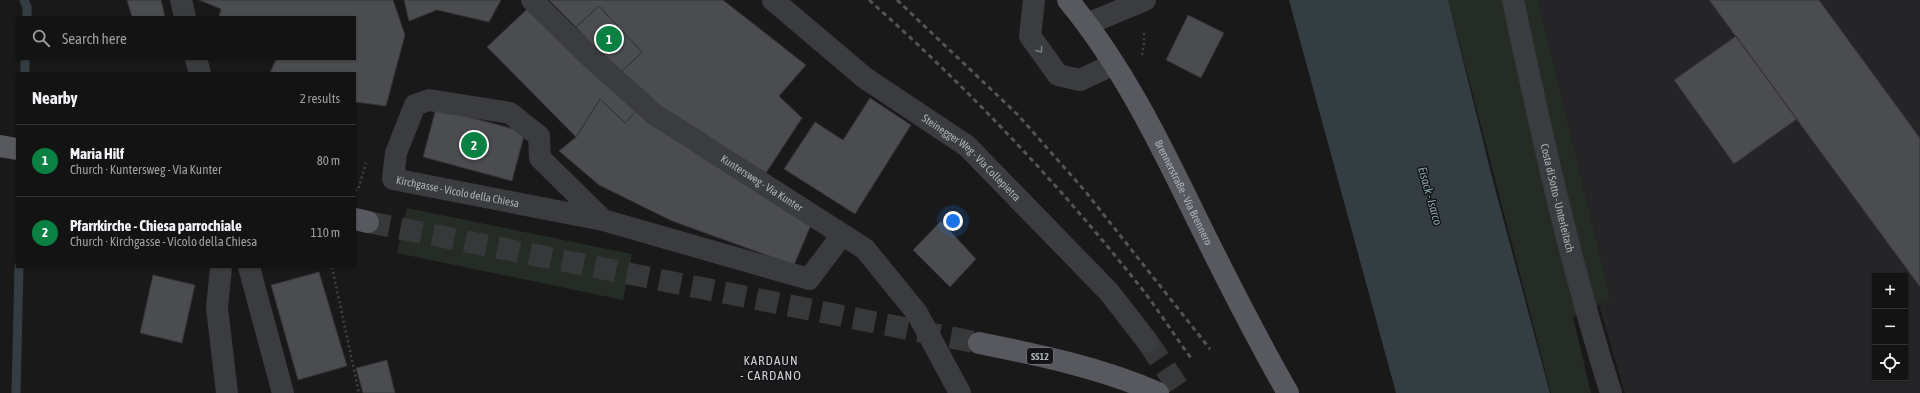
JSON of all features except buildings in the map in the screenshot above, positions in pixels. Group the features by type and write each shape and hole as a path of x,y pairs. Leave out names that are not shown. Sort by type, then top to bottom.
{"main road":[{"name":"Brennerstraße - Via Brennero","path":"1068,0 1087,24 1114,64 1154,132 1253,331 1288,393"},
{"path":"0,146 16,149"},
{"name":"SS12","path":"979,343 1042,356 1100,372 1158,393"}],"street":[{"path":"181,0 185,16"},
{"name":"Kuntersweg - Via Kunter","path":"532,0 585,52 654,114 865,249 917,313 960,393"},
{"name":"Steinegger Weg - Via Collepietra","path":"773,0 864,78 967,146 1109,292 1147,341"},
{"path":"1034,0 1030,36 1058,75 1080,80 1114,64"},
{"path":"1087,24 1145,0"},
{"name":"Costa di Sotto - Unterleitach","path":"1513,0 1583,303 1610,393"},
{"path":"196,60 200,72"},
{"name":"Kirchgasse - Vicolo della Chiesa","path":"604,220 540,158 539,136 510,113 429,100 415,105 396,153 393,179 604,220 809,279 842,234"},
{"path":"221,268 217,308 227,393"},
{"path":"249,268 283,393"}],"path":[{"path":"332,268 359,393"}],"shaded area":[{"path":"1448,0 1538,0 1611,299 1573,317 1591,393 1551,393"},
{"path":"1538,0 1920,0 1920,393 1625,393 1599,305 1611,298"},
{"path":"407,208 632,254 623,300 397,253"}],"water":[{"name":"Eisack - Isarco","path":"1289,0 1448,0 1492,177 1550,393 1396,393"}],"waterway":[{"path":"24,0 27,7 27,16"},
{"path":"25,60 25,72"},
{"path":"16,393 19,268"}],"tunnel":[{"path":"368,222 979,343"},
{"path":"1147,341 1182,393"}],"railway":[{"path":"869,0 906,33 1012,138 1078,212 1142,289 1191,358"},
{"path":"897,0 1017,114 1085,191 1210,349"}],"place":[{"name":"Maria Hilf","path":"609,39"},
{"name":"Pfarrkirche - Chiesa parrochiale","path":"474,145"}],"district":[{"name":"KARDAUN - CARDANO","path":"771,368"}]}
